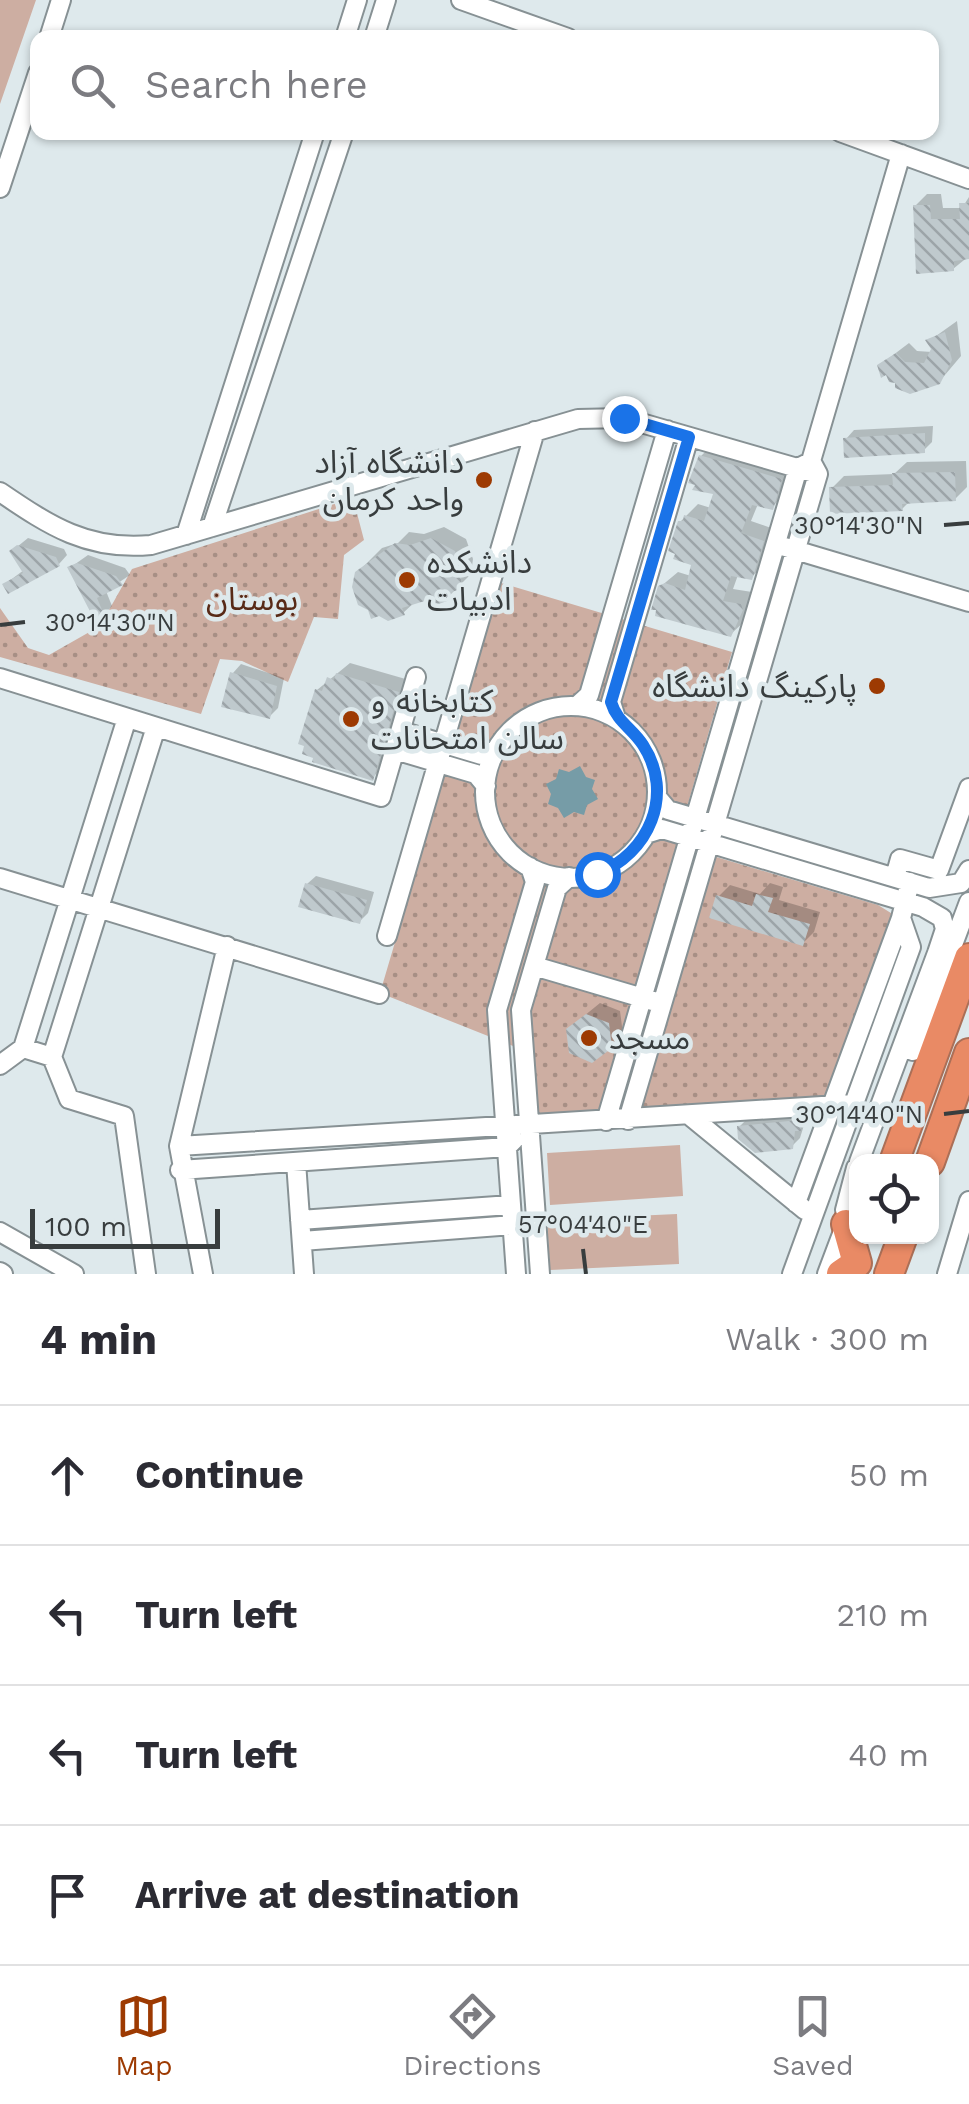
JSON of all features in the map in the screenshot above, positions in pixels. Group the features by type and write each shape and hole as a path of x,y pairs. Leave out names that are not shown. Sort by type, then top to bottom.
{"highway":[{"path":"897,1154 969,958"},
{"path":"933,1154 969,1053"},
{"path":"889,1274 899,1244"}],"street":[{"path":"52,30 61,0"},
{"path":"348,30 357,0"},
{"path":"377,30 386,0"},
{"path":"460,0 545,30"},
{"path":"0,188 30,97"},
{"path":"186,534 313,140"},
{"path":"212,527 341,140"},
{"path":"862,140 969,179"},
{"path":"628,1120 795,550 809,468 901,154"},
{"path":"0,492 56,530 90,543 126,548 212,527 578,419 608,418 667,430 809,468"},
{"path":"577,706 590,695 667,430"},
{"path":"387,936 535,431"},
{"path":"646,834 657,797 648,752 616,718 611,702 689,437"},
{"path":"606,1121 776,544 809,468"},
{"path":"776,544 969,602"},
{"path":"0,678 381,797 416,677"},
{"path":"569,877 530,867 509,850 494,829 486,786 496,750 512,730 534,714 577,706 616,718"},
{"path":"0,1064 23,1048 127,718"},
{"path":"146,1274 124,1116 69,1099 52,1057 156,727"},
{"path":"400,731 482,755 496,750"},
{"path":"395,750 476,774 486,786"},
{"path":"792,1274 911,947 903,909 900,859 939,870 969,788"},
{"path":"657,797 668,810 902,880 946,889 960,883 969,870"},
{"path":"540,1274 521,1010 556,888 569,877 614,866 646,834 662,829 903,909 942,918 945,928 862,1154"},
{"path":"516,1274 497,1010 534,882 530,867"},
{"path":"0,878 379,994"},
{"path":"873,1154 969,902"},
{"path":"796,1204 903,909"},
{"path":"202,1274 180,1170 179,1146 226,946"},
{"path":"534,966 662,1004"},
{"path":"23,1048 52,1057"},
{"path":"179,1146 505,1122 530,1127 854,1104"},
{"path":"688,1115 812,1217"},
{"path":"180,1170 507,1146 530,1127"},
{"path":"296,1162 304,1274"},
{"path":"849,1189 845,1199 849,1230"},
{"path":"947,1274 969,1202"},
{"path":"300,1220 511,1205"},
{"path":"302,1240 512,1226"},
{"path":"0,1232 74,1274"},
{"path":"0,1242 56,1274"},
{"path":"826,1274 852,1254"}],"green space":[{"path":"0,0 36,0 0,104"},
{"name":"بوستان","path":"353,498 364,540 344,555 338,619 314,617 288,682 242,661 220,659 201,714 0,657 0,608 28,648 49,655 100,626 132,569"},
{"path":"501,583 732,652 676,845 878,905 899,918 831,1104 539,1125 533,1054 380,993"},
{"path":"680,1145 683,1196 550,1205 547,1153"},
{"path":"677,1214 679,1264 550,1270 547,1220"}],"water":[{"path":"580,766 586,777 595,780 592,789 598,799 587,805 584,815 574,812 564,818 558,808 548,804 551,794 546,784 556,779 559,769 569,772"}],"building":[{"path":"959,203 969,203 969,259 954,261 954,271 916,274 913,205 930,205 931,219 960,219"},
{"path":"945,332 952,360 940,384 910,394 895,388 886,375 881,378 877,365 896,353 905,362 924,363 931,349 925,340"},
{"path":"925,433 925,453 844,458 843,438"},
{"path":"699,455 782,479 773,510 752,505 741,533 764,541 752,580 731,576 723,601 741,604 743,610 731,637 655,616 656,610 651,610 658,586 665,583 685,590 691,565 673,559 675,554 668,551 678,521 683,521 684,515 704,521 713,494 692,490 695,485 688,483"},
{"path":"955,472 956,501 902,504 903,511 830,514 829,487 893,485 892,473"},
{"name":"دانشکده ادبیات","path":"431,538 455,551 462,572 460,589 452,592 447,601 431,607 428,600 402,608 405,615 388,621 379,616 371,619 368,610 358,605 352,587 355,572 395,543 410,545"},
{"path":"17,545 56,557 60,566 8,594 2,584 23,573 9,551"},
{"path":"77,563 116,576 123,585 97,598 105,617 95,621 67,567"},
{"path":"230,672 277,686 270,719 221,707"},
{"name":"کتابخانه و سالن امتحانات","path":"336,673 399,692 373,781 312,762 313,758 302,754 304,746 298,744 315,689 322,691 327,677 334,680"},
{"path":"305,883 367,900 360,924 298,907"},
{"path":"756,894 773,898 768,912 810,924 803,946 709,918 716,895 752,906"},
{"name":"مسجد","path":"586,1014 609,1023 612,1048 592,1063 569,1053 566,1029"},
{"path":"800,1120 801,1131 795,1131 793,1149 755,1153 738,1139 737,1126"}],"place":[{"name":"دانشگاه آزاد واحد کرمان","path":"484,480"},
{"name":"دانشکده ادبیات","path":"407,580"},
{"name":"پارکینگ دانشگاه","path":"877,686"},
{"name":"کتابخانه و سالن امتحانات","path":"351,719"},
{"name":"مسجد","path":"589,1038"}],"route":[{"path":"597,874 636,849 654,816 657,788 652,761 637,736 616,718 611,702 689,437 624,418"}]}
